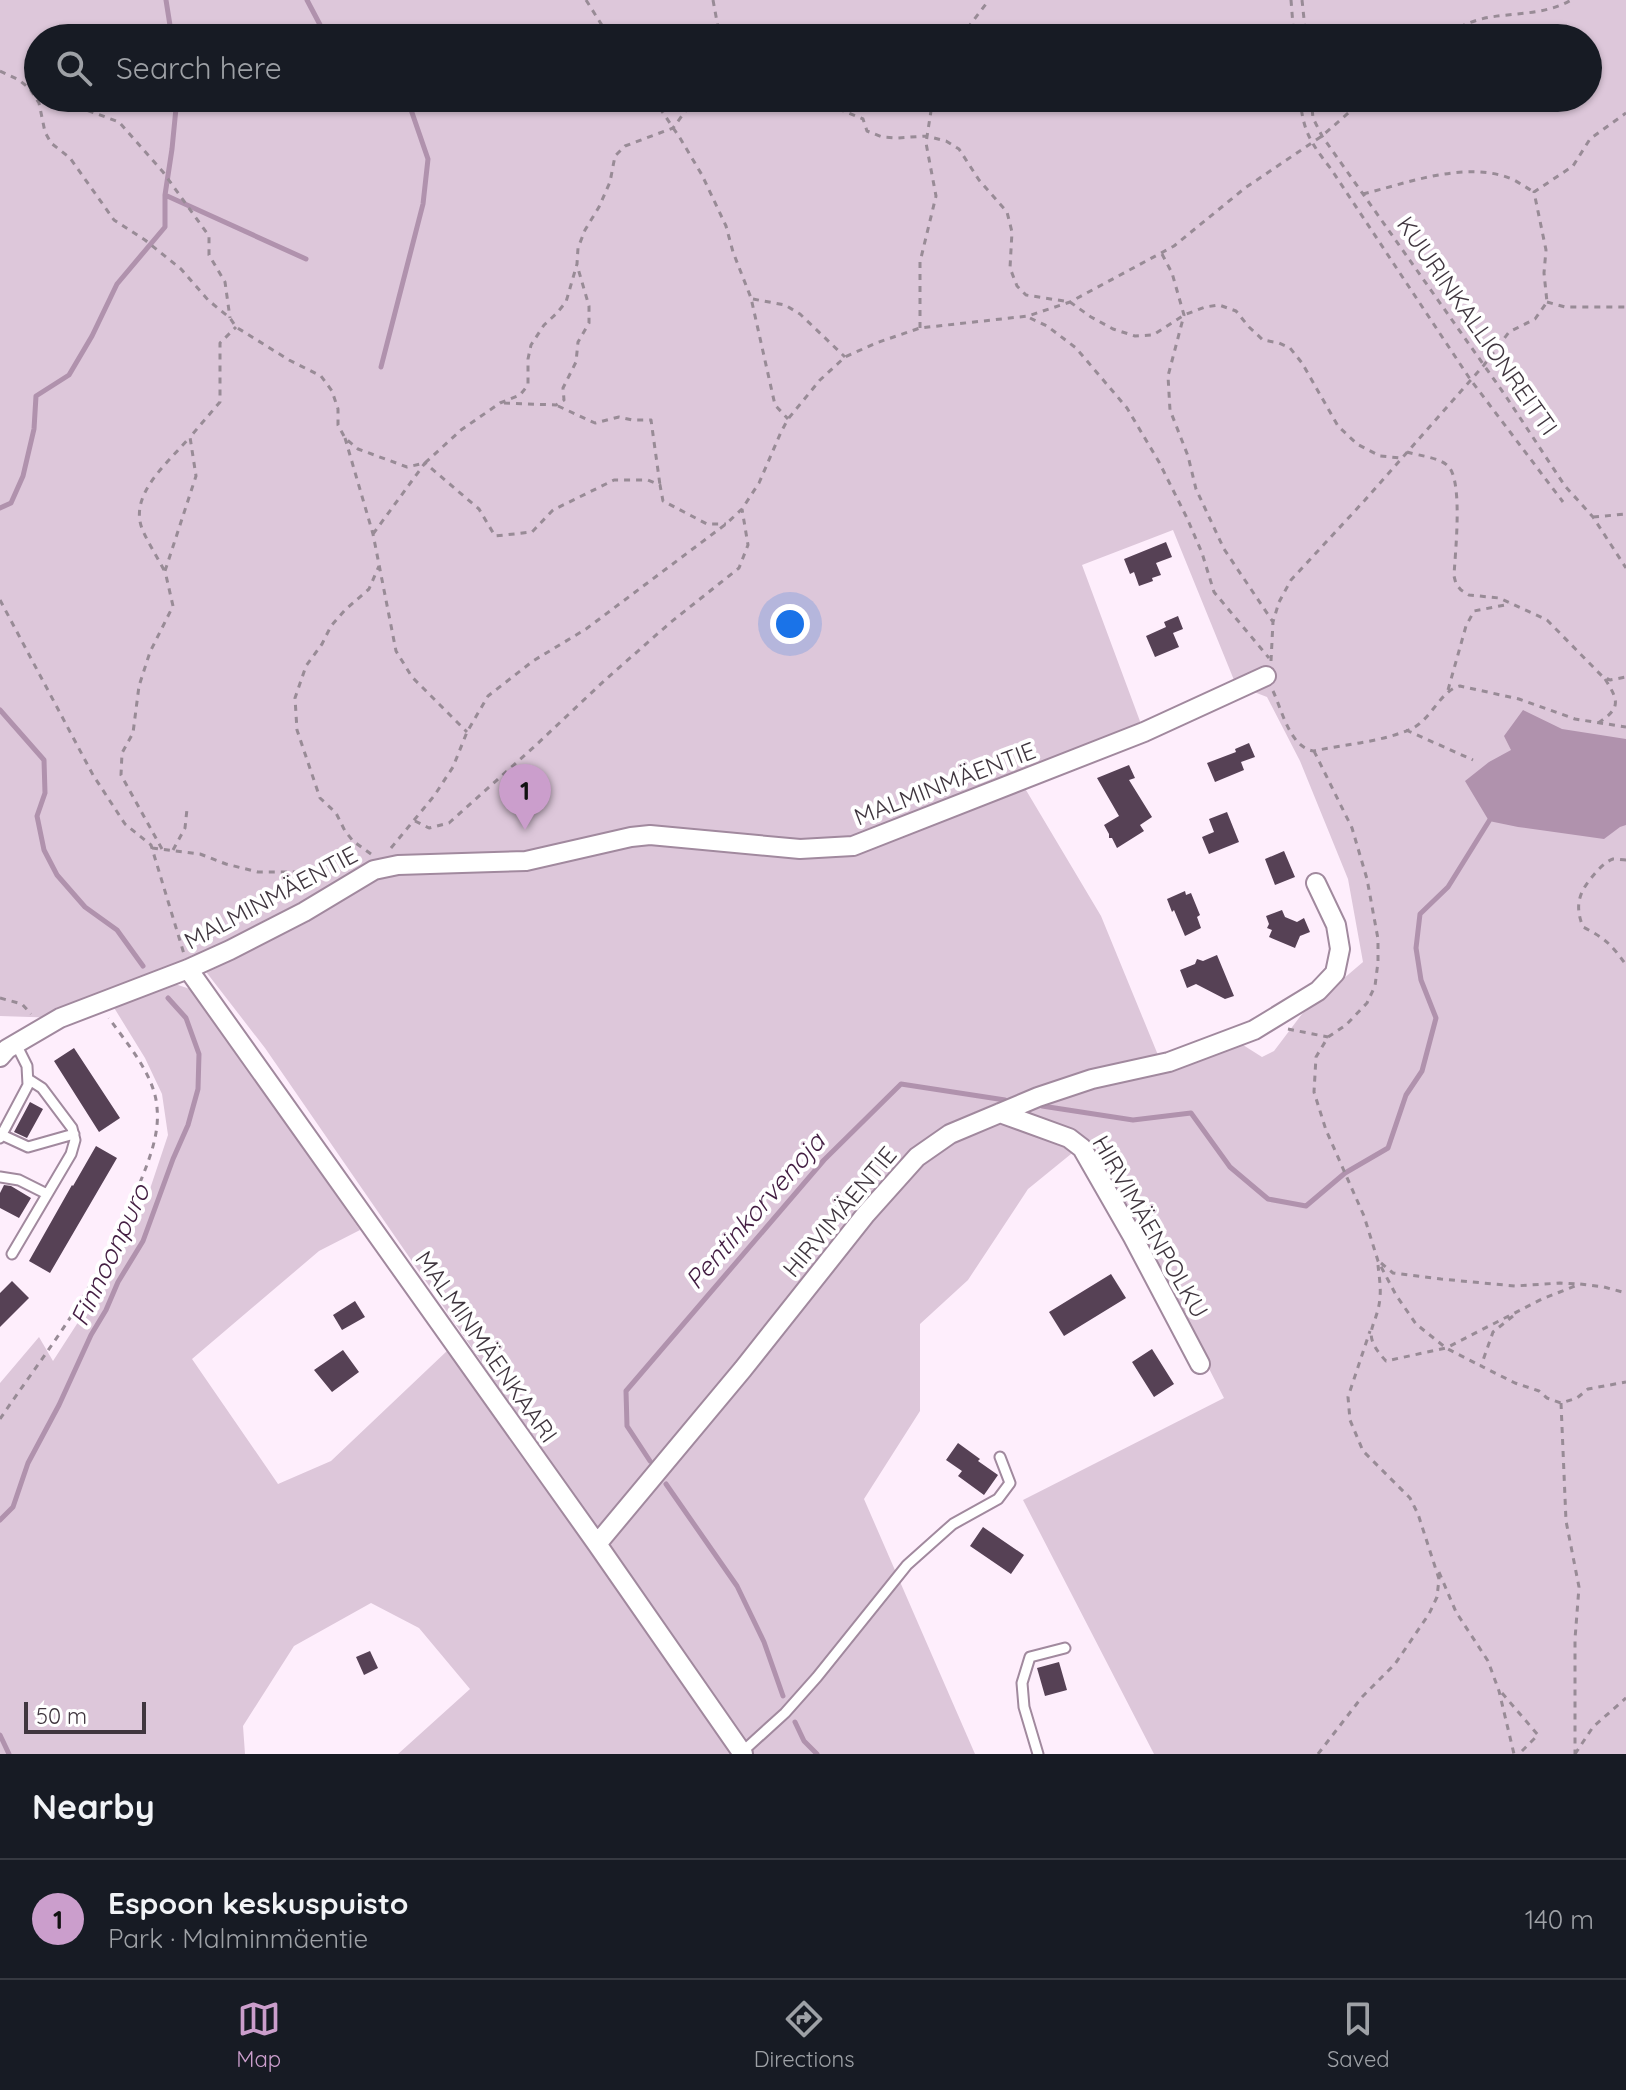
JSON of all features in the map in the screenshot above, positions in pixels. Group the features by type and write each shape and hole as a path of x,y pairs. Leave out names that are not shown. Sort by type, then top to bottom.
{"street":[{"name":"MALMINMÄENTIE","path":"6,1048 60,1018 188,969 304,912 370,862 398,865 526,861 650,835 800,849 853,846 1144,732 1269,668"},
{"name":"HIRVIMÄENTIE","path":"597,1544 866,1214 917,1157 950,1134 1038,1097 1092,1079 1169,1062 1264,1024 1318,991 1335,973 1340,949 1336,925 1316,883"},
{"name":"MALMINMÄENKAARI","path":"188,969 743,1753"},
{"name":"HIRVIMÄENPOLKU","path":"1000,1113 1069,1138 1082,1148 1200,1364"}],"lane":[{"path":"6,1048 27,1066 28,1085 1,1136 28,1147 74,1134"},
{"path":"12,1254 71,1154 75,1140 72,1128 42,1088 28,1079"},
{"path":"0,1177 19,1180 47,1194"},
{"path":"743,1753 817,1677 907,1565 953,1524 998,1499 1010,1483 1000,1457"},
{"path":"1038,1754 1024,1707 1022,1683 1030,1657 1065,1648"}],"path":[{"path":"586,0 601,24"},
{"path":"713,0 718,24"},
{"path":"971,24 989,0"},
{"path":"1291,0 1293,24"},
{"path":"1302,0 1305,24"},
{"path":"1468,24 1488,17 1550,8 1571,0"},
{"path":"0,71 24,84"},
{"path":"41,112 51,143 70,158 114,220 181,269 236,327 321,376 332,391 338,409 338,425 345,438 373,534 396,651 412,677 467,732"},
{"path":"92,112 119,122 163,172 209,236 209,255 225,282 230,318"},
{"path":"662,112 702,175 726,226 751,298 775,405 788,419"},
{"path":"373,534 425,463 461,430 500,403 520,395 528,385 531,345 544,325 566,302 577,264 578,248 610,182 615,156 625,146 673,128 685,112"},
{"path":"846,112 863,119 867,131 882,137 926,136 946,141 959,149 979,180 1007,212 1012,232 1010,268 1017,286 1026,295 1070,302 1113,329 1135,336 1153,335 1184,315 1205,307 1219,305 1236,311 1263,340 1290,348 1338,426 1357,444 1380,456 1401,458"},
{"path":"920,328 920,262 936,196 926,136 930,112"},
{"path":"1301,112 1311,143 1470,379 1563,502"},
{"name":"KUURINKALLIONREITTI","path":"1312,112 1322,136 1484,365 1565,486 1593,517 1626,568"},
{"path":"379,566 369,589 331,626 306,666 295,698 297,730 320,798 336,813 345,831 370,862 415,821 453,767 467,732 488,696 533,661 586,629 742,509 759,483 788,419 820,380 845,357 920,328 1028,316 1070,302 1174,246 1245,188 1322,136 1349,112"},
{"path":"1534,192 1573,166 1590,139 1626,113"},
{"path":"1269,668 1273,622 1291,580 1484,365 1509,332 1535,319 1547,302 1544,273 1546,250 1534,192 1511,178 1484,172 1458,171 1363,194"},
{"path":"1161,253 1172,273 1184,315 1168,376 1170,410 1188,456 1196,489 1224,549 1273,622"},
{"path":"556,405 564,400 563,388 576,362 578,342 589,323 589,306 577,264"},
{"path":"751,298 785,305 800,314 845,357"},
{"path":"1547,302 1565,307 1626,307"},
{"path":"1028,316 1076,348 1127,408 1187,518 1214,592 1269,668 1293,736 1305,750 1314,751 1393,736 1417,726 1432,713 1447,692 1466,626 1474,611 1514,603"},
{"path":"162,849 121,775 122,753 133,733 139,686 150,652 173,606 165,571 142,529 138,510 145,490 220,402 220,343 236,327"},
{"path":"500,403 556,405 595,423 619,417 651,420 663,501 707,524 726,524"},
{"path":"165,571 196,476 190,437"},
{"path":"345,438 358,449 407,467 425,463"},
{"path":"1407,452 1440,461 1453,476 1457,516 1456,584 1469,595 1499,598 1547,620 1602,676 1612,691 1616,701 1613,713 1598,723"},
{"path":"425,463 479,509 495,536 532,532 553,510 614,480 648,480 660,485"},
{"path":"415,821 429,828 449,823 616,670 739,568 748,545 742,509"},
{"path":"1593,517 1626,514"},
{"path":"0,600 93,775 125,824 151,845 188,969"},
{"path":"1602,676 1610,680 1626,677"},
{"path":"1447,692 1460,686 1519,699 1575,719 1626,727"},
{"path":"1406,730 1473,760"},
{"path":"1314,751 1352,828 1367,879 1378,939 1375,986 1367,1003 1346,1025 1328,1037 1316,1057 1314,1092 1326,1130 1364,1216 1378,1261 1416,1324 1446,1348 1515,1383 1561,1403 1577,1398 1588,1389 1626,1382"},
{"path":"173,850 185,828 187,809"},
{"path":"384,849 394,843"},
{"path":"152,848 200,854 258,872 309,872 354,862"},
{"path":"1626,860 1613,859 1604,864 1585,884 1578,914 1583,927 1612,945 1626,965"},
{"path":"0,998 22,1004 43,1028"},
{"path":"0,1419 81,1300 103,1261 135,1195 156,1133 158,1109 147,1076 99,1002"},
{"path":"1264,1024 1328,1037"},
{"path":"1378,1261 1393,1273 1515,1286 1580,1284 1626,1293"},
{"path":"1318,1754 1362,1697 1395,1664 1437,1597 1439,1579 1418,1514 1410,1498 1363,1451 1350,1420 1348,1397 1380,1299 1378,1261"},
{"path":"1370,1331 1375,1349 1386,1361 1446,1348 1580,1284"},
{"path":"1481,1366 1493,1332 1519,1311"},
{"path":"1561,1403 1566,1521 1579,1587 1575,1639 1575,1754 1593,1727 1626,1698"},
{"path":"1431,1554 1456,1612 1488,1661 1516,1754 1538,1735 1499,1691"}],"shaded area":[{"path":"0,0 1626,0 1626,1754 1154,1754 1023,1500 1224,1398 1093,1141 1071,1154 1028,1189 968,1280 920,1324 920,1411 864,1499 975,1754 752,1754 265,1048 193,955 60,1018 0,1016","holes":["1173,530 1236,685 1267,697 1300,761 1348,879 1363,962 1302,1014 1274,1051 1262,1057 1243,1045 1198,1062 1158,1055 1101,916 1020,780 1144,732 1082,565"]},
{"path":"1523,710 1562,729 1626,739 1626,825 1604,839 1489,821 1465,781 1511,750 1504,736"},
{"path":"172,983 193,990 360,1230 319,1251 192,1359 278,1484 331,1461 448,1350 592,1547 735,1754 398,1754 470,1689 419,1628 371,1603 294,1646 243,1726 245,1754 0,1754 0,1383 39,1337 53,1361 104,1282 146,1201 168,1135 162,1094 145,1058 113,1006"}],"building":[{"path":"1166,542 1172,557 1156,563 1161,575 1139,586 1134,572 1130,574 1124,559"},
{"path":"1178,616 1183,629 1173,633 1179,647 1155,657 1146,636 1166,627 1164,622"},
{"path":"1249,743 1255,757 1241,762 1244,770 1215,782 1207,763 1236,752 1235,749"},
{"path":"1129,765 1135,778 1129,780 1152,817 1140,825 1144,831 1117,848 1104,825 1119,816 1097,778"},
{"path":"1227,812 1239,842 1209,854 1202,837 1214,832 1209,819"},
{"path":"1284,851 1295,877 1275,885 1265,859"},
{"path":"1185,891 1186,895 1191,893 1200,915 1197,917 1201,928 1185,936 1167,899"},
{"path":"1282,910 1285,917 1297,922 1304,918 1310,932 1300,936 1295,948 1269,937 1272,930 1267,928 1266,916"},
{"path":"1217,955 1234,996 1225,999 1196,984 1187,988 1180,970 1195,964 1197,959 1203,961"},
{"path":"74,1048 120,1118 99,1132 54,1061"},
{"path":"30,1102 43,1109 27,1138 14,1132"},
{"path":"96,1146 117,1158 50,1273 29,1261"},
{"path":"4,1185 31,1198 19,1218 0,1208 0,1193"},
{"path":"1111,1274 1126,1298 1064,1336 1049,1312"},
{"path":"12,1281 29,1298 0,1327 0,1293"},
{"path":"355,1301 365,1317 342,1330 333,1315"},
{"path":"1152,1349 1174,1384 1154,1397 1132,1362"},
{"path":"343,1350 359,1372 332,1392 314,1370"},
{"path":"958,1443 998,1475 984,1495 958,1476 962,1471 946,1460"},
{"path":"983,1527 1024,1555 1011,1574 970,1546"},
{"path":"370,1651 378,1668 364,1675 356,1657"},
{"path":"1059,1662 1067,1690 1045,1696 1037,1668"}],"waterway":[{"path":"166,0 170,24"},
{"path":"307,0 320,24"},
{"path":"0,508 11,503 23,476 34,429 36,396 69,375 117,284 165,227 165,195 176,112"},
{"path":"381,367 423,204 428,159 412,112"},
{"path":"165,195 306,259"},
{"name":"Finnoonpuro","path":"0,710 44,760 45,793 37,816 44,850 57,875 85,907 117,930 143,966"},
{"name":"Pentinkorvenoja","path":"1042,1106 1133,1120 1191,1113 1230,1167 1268,1199 1306,1206 1345,1173 1388,1148 1406,1095 1422,1071 1436,1018 1421,980 1416,948 1420,914 1448,887 1489,821"},
{"name":"Finnoonpuro","path":"0,1520 13,1507 28,1463 118,1282 143,1241 188,1125 198,1089 199,1054 186,1018 168,998"},
{"name":"Pentinkorvenoja","path":"650,1461 627,1426 626,1391 824,1160 901,1084 1005,1100"},
{"name":"Pentinkorvenoja","path":"666,1484 737,1586 764,1642 783,1696"},
{"name":"Pentinkorvenoja","path":"795,1722 804,1741 817,1754"},
{"name":"Finnoonpuro","path":"0,1735 9,1754"}],"place":[{"name":"Espoon keskuspuisto","path":"525,830"}]}
